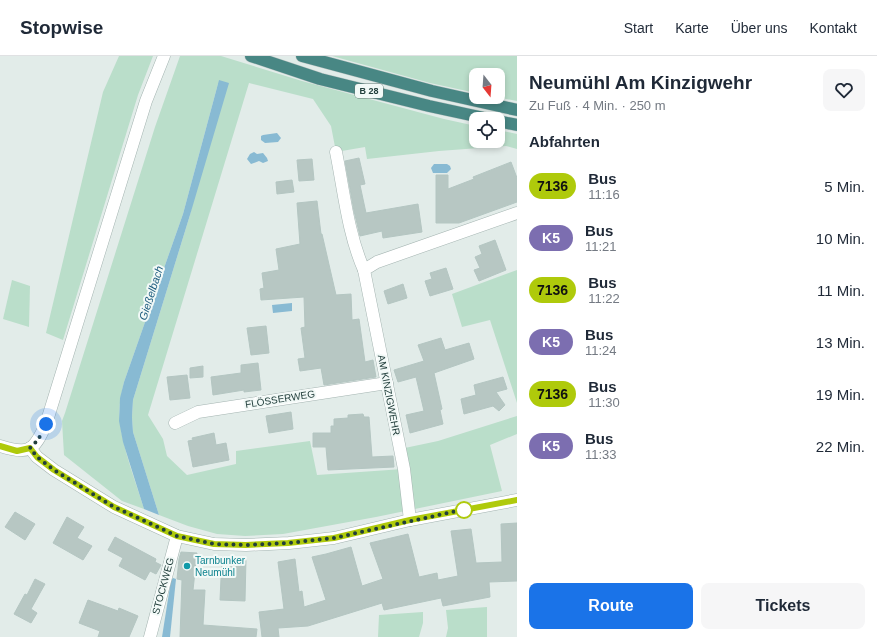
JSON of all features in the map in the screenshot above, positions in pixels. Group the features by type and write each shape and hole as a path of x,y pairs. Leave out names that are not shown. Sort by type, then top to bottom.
{"highway":[{"name":"B 28","path":"251,56 320,79 469,114"},
{"name":"B 28","path":"302,56 432,91 517,110"},
{"path":"505,122 517,125"}],"street":[{"path":"0,446 17,451 30,448 38,440 46,424 146,101 162,60"},
{"name":"AM KINZIGWEHR","path":"336,152 351,229 357,255 364,270 388,382 404,470 410,520"},
{"path":"364,270 377,262 517,213"},
{"name":"FLÖSSERWEG","path":"174,423 198,412 388,382"},
{"path":"30,448 37,457 54,470 114,507 177,536 214,544 246,545 288,543 334,538 410,520 517,500"},
{"name":"STOCKWEG","path":"150,637 177,536"}],"green space":[{"path":"119,56 153,56 138,95 63,340 46,333 103,92"},
{"path":"180,56 221,56 302,81 469,124 469,148 479,148 367,159 365,147 336,152 331,126 313,99 249,83 148,415 163,439 167,456 187,475 236,464 236,451 310,441 317,475 403,469 400,449 438,441 517,416 517,434 490,445 502,491 376,517 283,534 245,536 217,534 188,526 159,515 133,432 133,400 190,215 219,80 183,214 124,382 121,397 119,412 122,433 127,455 144,509 122,501 64,455 62,421 155,127"},
{"path":"332,56 517,56 517,101 505,99 505,68 469,68 469,91 430,83"},
{"path":"505,131 517,134 517,149 506,146"},
{"path":"517,270 517,403 490,320 462,327 452,294"},
{"path":"12,280 30,286 29,327 3,319"},
{"path":"487,607 487,637 446,637 448,628 446,610"},
{"path":"423,612 423,623 419,637 378,637 379,615"}],"water":[{"path":"219,80 229,83 133,400 133,432 159,515 144,509 123,442 119,421 120,398 124,382 183,214"},
{"path":"277,133 281,138 278,142 265,143 261,140 261,136 263,135"},
{"path":"254,152 257,154 263,153 268,161 263,163 259,161 251,164 247,159 250,154"},
{"path":"434,164 447,164 451,169 447,173 433,173 431,168"},
{"path":"292,303 292,311 273,313 272,305"},
{"path":"173,578 176,579 170,637 162,637 171,580"}],"building":[{"path":"359,158 365,184 360,185 366,213 418,204 422,232 383,238 382,231 360,236 345,161"},
{"path":"312,159 314,180 299,181 297,160"},
{"path":"511,162 517,178 517,202 459,223 436,223 436,175 448,175 448,189"},
{"path":"292,180 294,192 277,194 276,182"},
{"path":"317,201 321,234 336,295 351,294 352,320 359,319 365,362 373,360 376,377 324,385 321,368 300,371 298,359 305,358 301,328 305,327 304,297 261,300 260,289 264,288 262,273 279,270 276,249 300,244 297,203"},
{"path":"495,240 506,270 479,281 474,270 480,268 475,257 482,254 479,246"},
{"path":"446,268 453,289 430,296 425,281 432,279 430,273"},
{"path":"403,284 407,298 388,304 384,291"},
{"path":"266,326 269,353 251,355 247,328"},
{"path":"441,338 445,350 469,343 474,359 434,373 442,409 440,410 443,424 410,433 406,415 424,411 416,377 398,382 394,370 424,361 418,345"},
{"path":"258,363 261,390 244,392 244,390 213,395 211,377 241,373 241,365"},
{"path":"203,366 203,377 190,378 190,368"},
{"path":"187,375 190,398 170,400 167,377"},
{"path":"503,377 507,389 496,392 505,405 499,411 493,406 464,414 461,399 476,395 474,385"},
{"path":"291,412 293,429 269,433 266,416"},
{"path":"363,414 364,417 369,417 372,457 393,456 394,467 328,470 326,447 313,447 313,433 331,433 331,426 334,426 334,419 348,418 348,415"},
{"path":"214,433 216,445 226,443 229,460 193,467 188,441 193,440 192,438"},
{"path":"15,512 35,524 25,540 5,527"},
{"path":"67,517 84,527 77,538 92,546 83,560 53,543"},
{"path":"517,523 517,581 489,582 490,597 443,606 441,598 384,610 382,603 308,626 278,628 279,637 262,637 259,612 284,609 278,562 295,559 299,592 302,591 304,607 326,600 312,557 351,547 362,586 383,579 370,543 408,534 419,577 437,573 438,580 458,576 451,531 471,529 476,563 502,562 501,524"},
{"path":"115,537 156,559 155,562 161,565 156,574 150,571 145,580 119,566 123,558 108,550"},
{"path":"181,552 197,553 193,590 205,590 203,625 257,629 256,637 180,637 182,580 177,579"},
{"path":"222,557 246,558 245,601 220,600"},
{"path":"35,579 45,584 31,609 37,613 31,623 14,614 25,594 27,595"},
{"path":"88,600 118,611 119,608 138,616 129,637 98,637 100,631 79,623"}],"bus line":[{"name":"7136","path":"0,446 17,451 30,448 37,457 54,470 114,507 177,536 214,544 246,545 288,543 334,538 410,520 517,500"}],"place":[{"name":"Tarnbunker Neumühl","path":"187,566"}],"route":[{"path":"46,424 38,440 30,448 37,457 54,470 114,507 177,536 214,544 246,545 288,543 334,538 410,520 466,509 464,510"}],"water label":[{"name":"Gießelbach","path":"151,293"}]}
